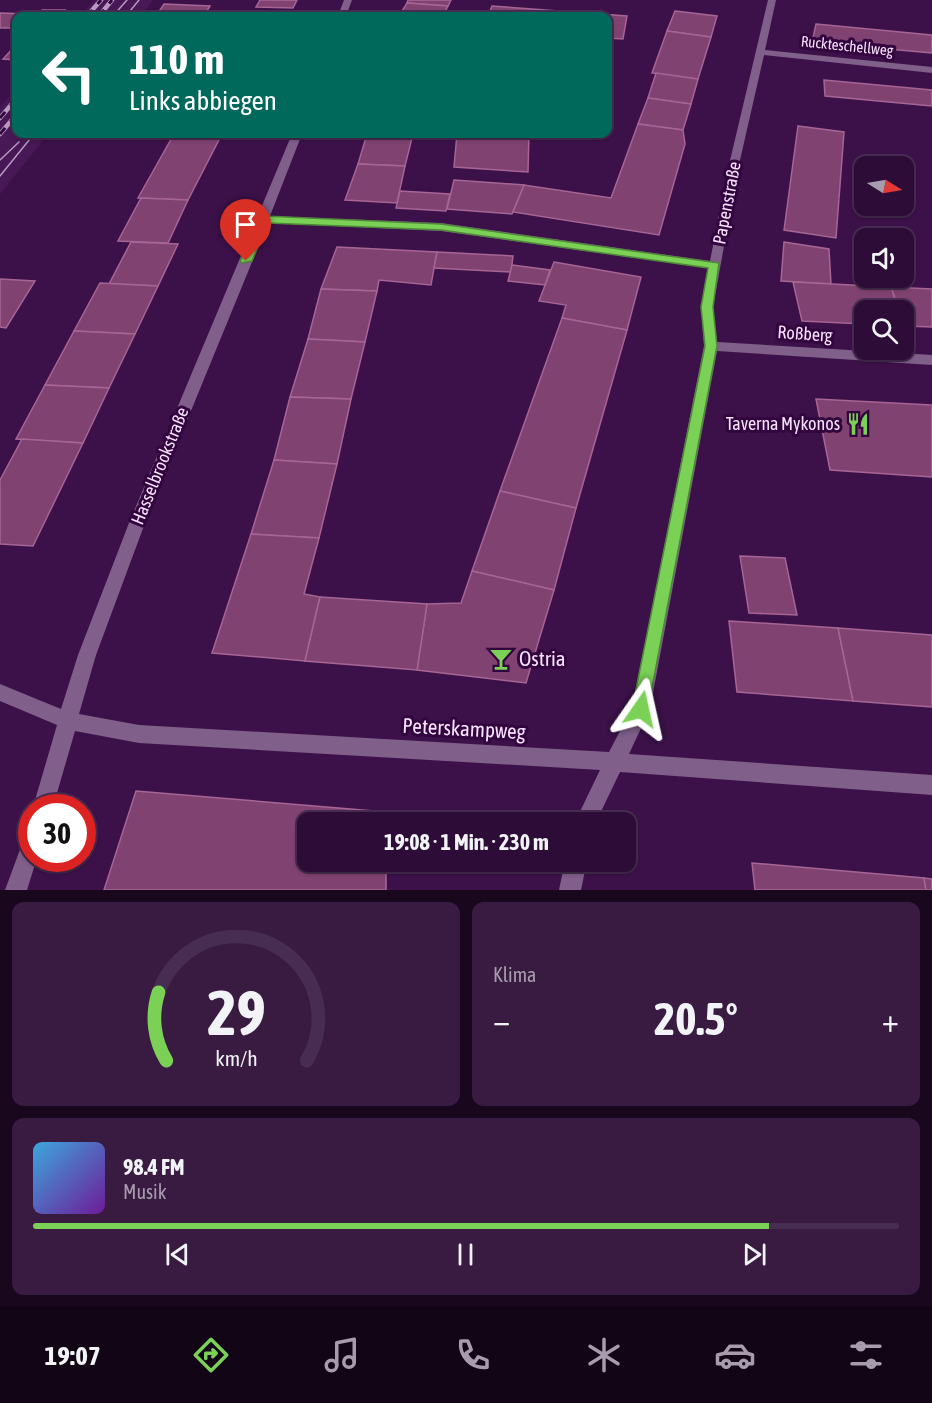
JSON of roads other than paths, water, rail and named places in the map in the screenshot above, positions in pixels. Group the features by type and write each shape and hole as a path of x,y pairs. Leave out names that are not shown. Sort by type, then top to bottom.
{"street":[{"name":"Papenstraße","path":"590,812 641,709 711,346 707,307 733,169 772,0"},
{"name":"Ruckteschellweg","path":"760,52 932,70"},
{"name":"Hasselbrookstraße","path":"47,794 86,657 156,470 264,219 295,138"},
{"path":"264,219 441,227 715,265"},
{"name":"Roßberg","path":"711,346 932,360"},
{"name":"Peterskampweg","path":"0,692 68,722 139,734 614,762 932,785"},
{"path":"16,890 22,872"},
{"path":"570,890 574,872"}],"tram line":[{"path":"116,12 127,0"},
{"path":"129,12 139,0"},
{"path":"0,176 31,138"},
{"path":"0,160 19,142"}],"railway":[{"path":"90,12 101,0"},
{"path":"102,12 112,0"},
{"path":"0,118 12,104"},
{"path":"0,134 12,120"}],"place":[{"name":"Taverna Mykonos","path":"858,424"},
{"name":"Ostria","path":"501,659"}]}
